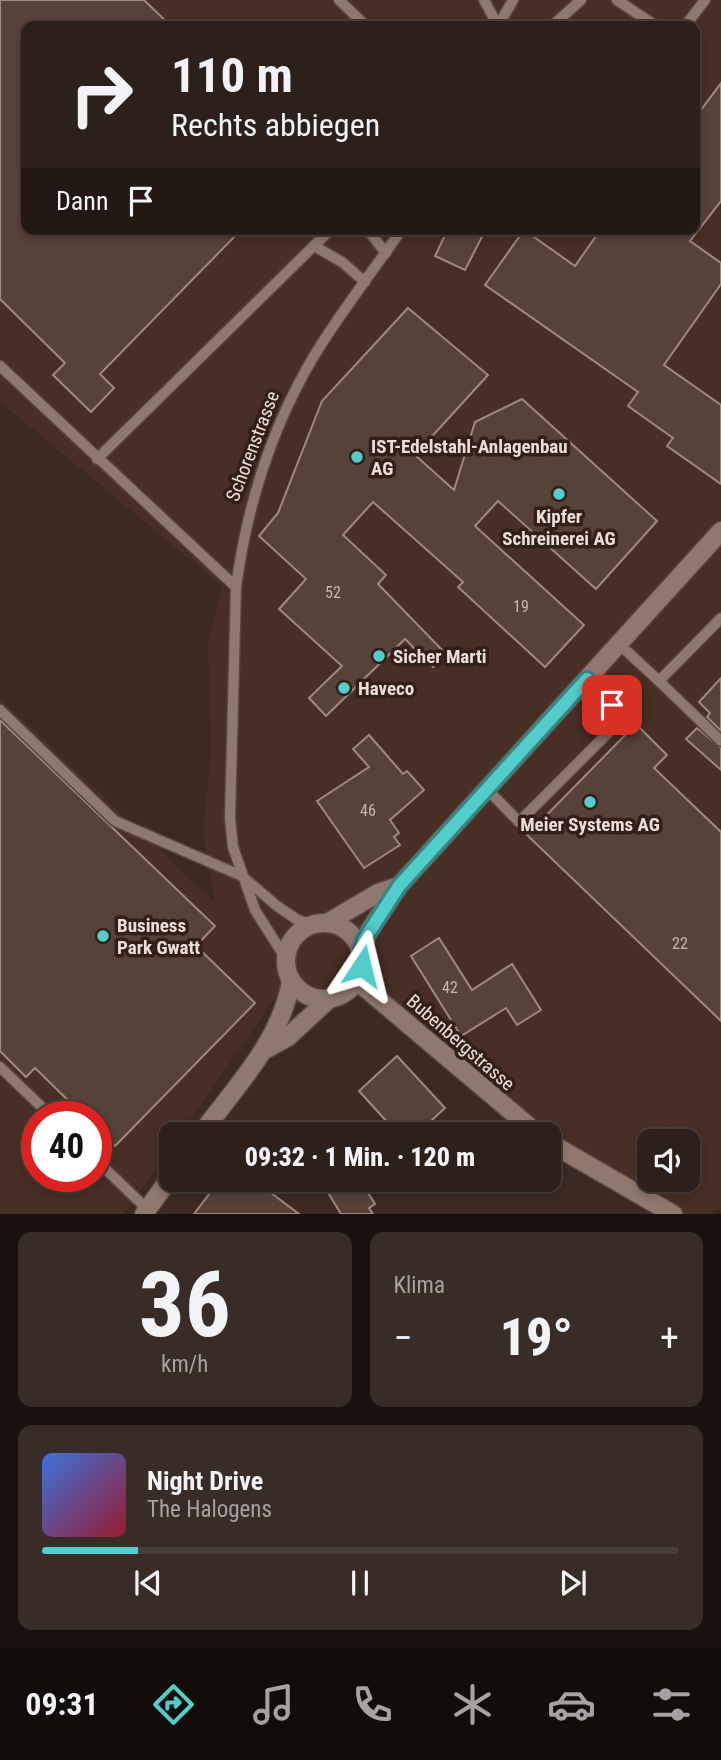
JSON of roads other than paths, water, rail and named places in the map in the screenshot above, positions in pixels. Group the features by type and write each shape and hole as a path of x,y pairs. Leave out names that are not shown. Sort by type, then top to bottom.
{"street":[{"path":"266,1049 288,1037 329,999 350,990 357,981 362,966 361,950 369,931 399,886 721,531"},
{"path":"210,1122 266,1049 286,1003 291,981 286,960 294,938 378,893 399,886"},
{"path":"320,924 344,929 361,950"},
{"path":"291,981 303,993 329,999"},
{"name":"Bubenbergstrasse","path":"357,981 524,1122"},
{"path":"561,1149 673,1214"},
{"path":"145,1212 160,1192"}],"lane":[{"path":"339,0 361,21"},
{"path":"484,0 495,21"},
{"path":"501,21 513,0"},
{"path":"558,21 581,0"},
{"path":"617,0 648,21"},
{"path":"689,21 705,0"},
{"path":"97,459 325,235"},
{"path":"372,235 386,253"},
{"name":"Schorenstrasse","path":"286,960 255,910 233,847 230,818 236,587 249,511 286,409 314,356 398,235"},
{"path":"314,246 342,262 365,282"},
{"path":"0,366 236,587"},
{"path":"659,681 721,618"},
{"path":"619,644 721,741"},
{"path":"487,789 519,822 624,717 587,679"},
{"path":"0,710 115,821 242,876 286,913 320,924"},
{"path":"0,1067 35,1101"},
{"path":"112,1177 145,1212"}],"place":[{"name":"IST-Edelstahl-Anlagenbau AG","path":"357,457"},
{"name":"Kipfer Schreinerei AG","path":"559,494"},
{"name":"Sicher Marti","path":"379,656"},
{"name":"Haveco","path":"344,688"},
{"name":"Meier Systems AG","path":"590,802"},
{"name":"Business Park Gwatt","path":"103,936"}]}
